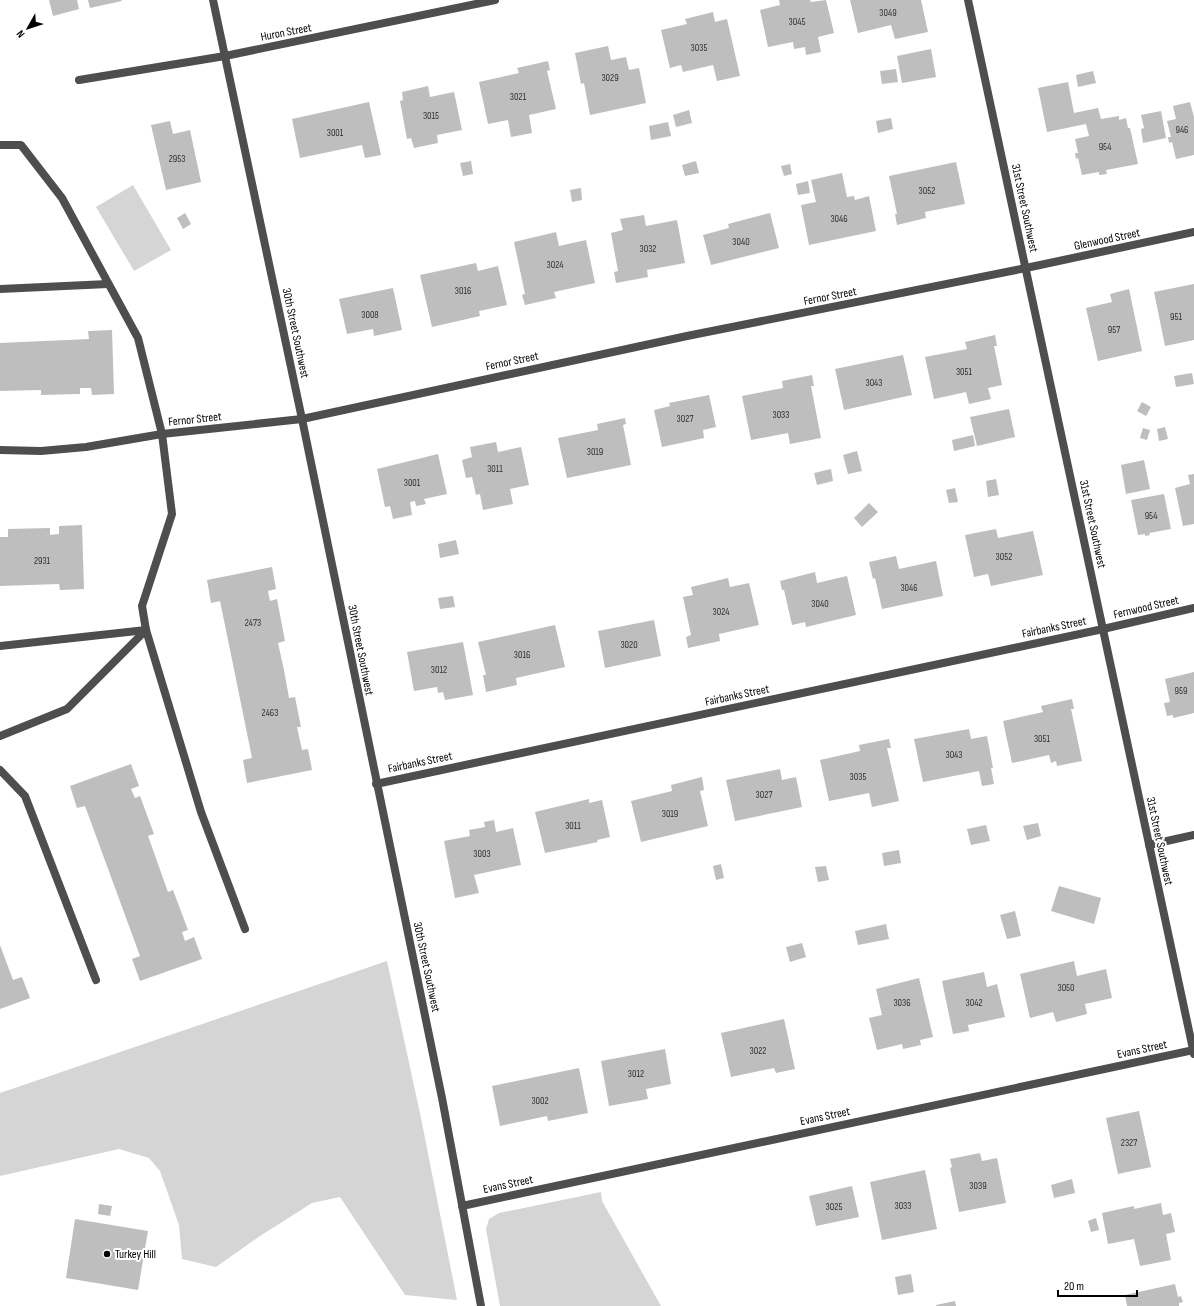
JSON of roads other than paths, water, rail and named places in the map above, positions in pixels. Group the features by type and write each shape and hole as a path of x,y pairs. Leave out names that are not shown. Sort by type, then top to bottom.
{"street":[{"name":"30th Street Southwest","path":"213,0 302,419 376,784 442,1098 481,1306"},
{"name":"Huron Street","path":"79,80 225,56 495,0"},
{"name":"31st Street Southwest","path":"968,0 1194,1052"},
{"path":"0,144 21,145 62,198 138,338 162,434 172,514 142,606 146,630 201,812 245,929"},
{"name":"Glenwood Street","path":"1026,268 1194,232"},
{"name":"Fernor Street","path":"0,450 41,451 86,447 162,434 302,419 687,336 1026,268"},
{"path":"0,289 108,284"},
{"name":"Fernwood Street","path":"1103,629 1194,608"},
{"name":"Fairbanks Street","path":"376,784 1103,629"},
{"path":"0,646 146,630"},
{"path":"0,736 67,709 146,630"},
{"path":"0,770 25,796 96,980"},
{"path":"1149,845 1194,835"},
{"name":"Evans Street","path":"462,1206 1194,1052"}],"place":[{"name":"Turkey Hill","path":"107,1254"}]}
